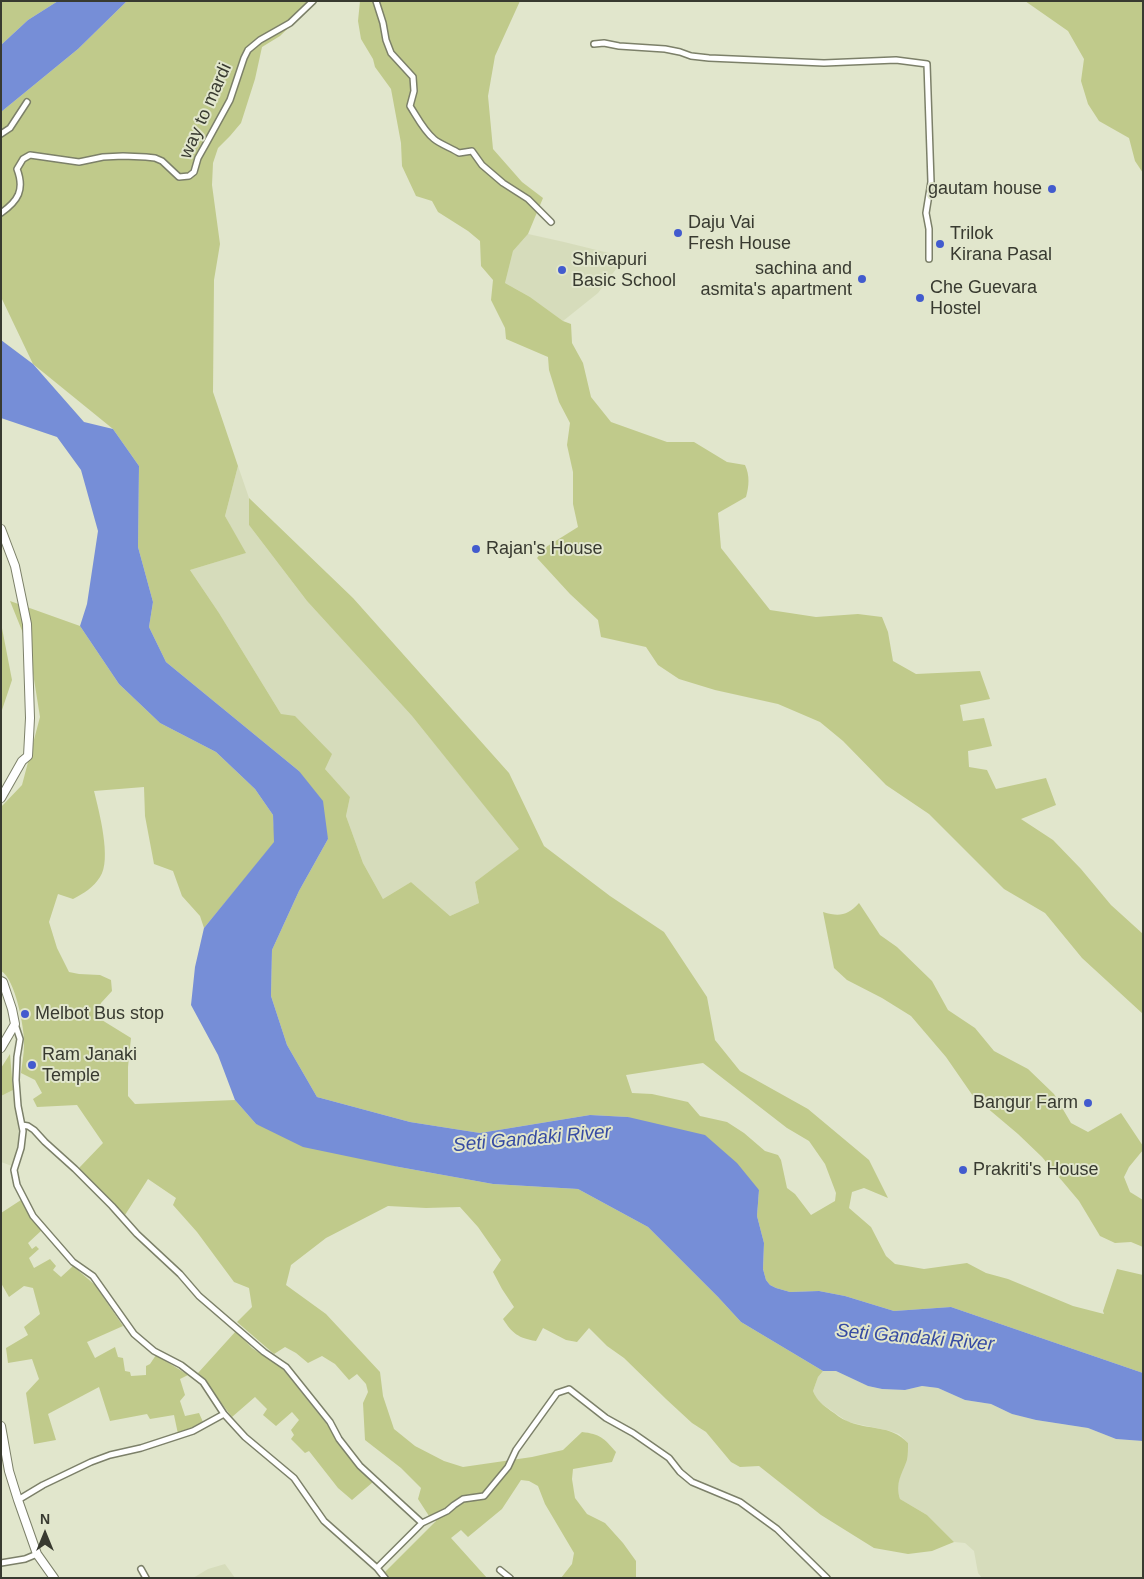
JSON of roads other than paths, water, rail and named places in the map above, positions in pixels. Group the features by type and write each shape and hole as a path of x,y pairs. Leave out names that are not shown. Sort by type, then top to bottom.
{"street":[{"name":"way to mardi","path":"1,213 14,204 19,193 20,184 17,169 23,160 30,155 79,162 123,156 155,158 162,161 179,176 189,176 194,172 207,142 230,100 248,50 260,40 290,23 313,1"},
{"path":"376,1 391,53 413,76 414,91 410,106 419,122 435,141 449,146 459,153 472,151 482,165 503,183 528,199 551,222"},
{"path":"594,44 604,43 665,50 709,58 824,62 896,60 927,64 931,182 926,213 929,229 928,259"},
{"path":"1,134 10,128 27,102"},
{"path":"1,529 15,566 27,624 30,718 28,756 22,761 1,798"},
{"path":"1,981 12,1009 20,1039 16,1080 23,1131 21,1148 14,1170 17,1185 33,1216 73,1262 93,1276 134,1334 154,1351 194,1374 203,1382 224,1414 245,1437 294,1478 324,1521 378,1568 384,1577"},
{"path":"1,1048 15,1024"},
{"path":"22,1125 34,1130 75,1169 137,1234 180,1274 199,1296 264,1352 286,1367 330,1422 339,1439 360,1466 422,1523"},
{"path":"378,1568 422,1523 447,1512 463,1499 484,1496 508,1467 516,1450 557,1393 569,1388 606,1418 633,1433 669,1458 680,1472 692,1482 740,1502 777,1529 827,1578"},
{"path":"18,1500 43,1484 92,1462 193,1431 224,1414"},
{"path":"1,1426 9,1471 18,1500 37,1554 54,1578"},
{"path":"1,1562 19,1560 37,1554"},
{"path":"141,1569 146,1578"},
{"path":"500,1570 510,1578"}],"water":[{"path":"58,1 127,1 78,49 1,112 1,45 28,20"},
{"name":"Seti Gandaki River","path":"1,340 33,364 84,422 113,429 139,466 138,547 153,602 149,627 166,662 299,771 323,801 328,839 299,891 272,950 271,996 287,1045 317,1097 410,1122 480,1133 590,1115 628,1117 705,1135 737,1163 759,1190 757,1216 764,1243 763,1269 766,1280 770,1285 790,1292 819,1291 845,1296 894,1311 951,1307 1143,1373 1143,1441 1116,1439 1088,1428 1036,1420 1012,1414 991,1404 965,1400 938,1388 922,1386 905,1390 882,1389 868,1386 836,1371 823,1371 741,1322 648,1227 578,1189 493,1184 399,1167 303,1147 256,1124 235,1100 218,1055 191,1005 195,967 204,928 274,842 273,815 255,789 216,752 160,723 119,684 80,626 87,604 98,531 81,470 57,437 1,418"}],"place":[{"name":"gautam house","path":"1052,189"},
{"name":"Daju Vai Fresh House","path":"678,233"},
{"name":"Trilok Kirana Pasal","path":"940,244"},
{"name":"Shivapuri Basic School","path":"562,270"},
{"name":"sachina and asmita's apartment","path":"862,279"},
{"name":"Che Guevara Hostel","path":"920,298"},
{"name":"Rajan's House","path":"476,549"},
{"name":"Melbot Bus stop","path":"25,1014"},
{"name":"Ram Janaki Temple","path":"32,1065"},
{"name":"Bangur Farm","path":"1088,1103"},
{"name":"Prakriti's House","path":"963,1170"}]}
